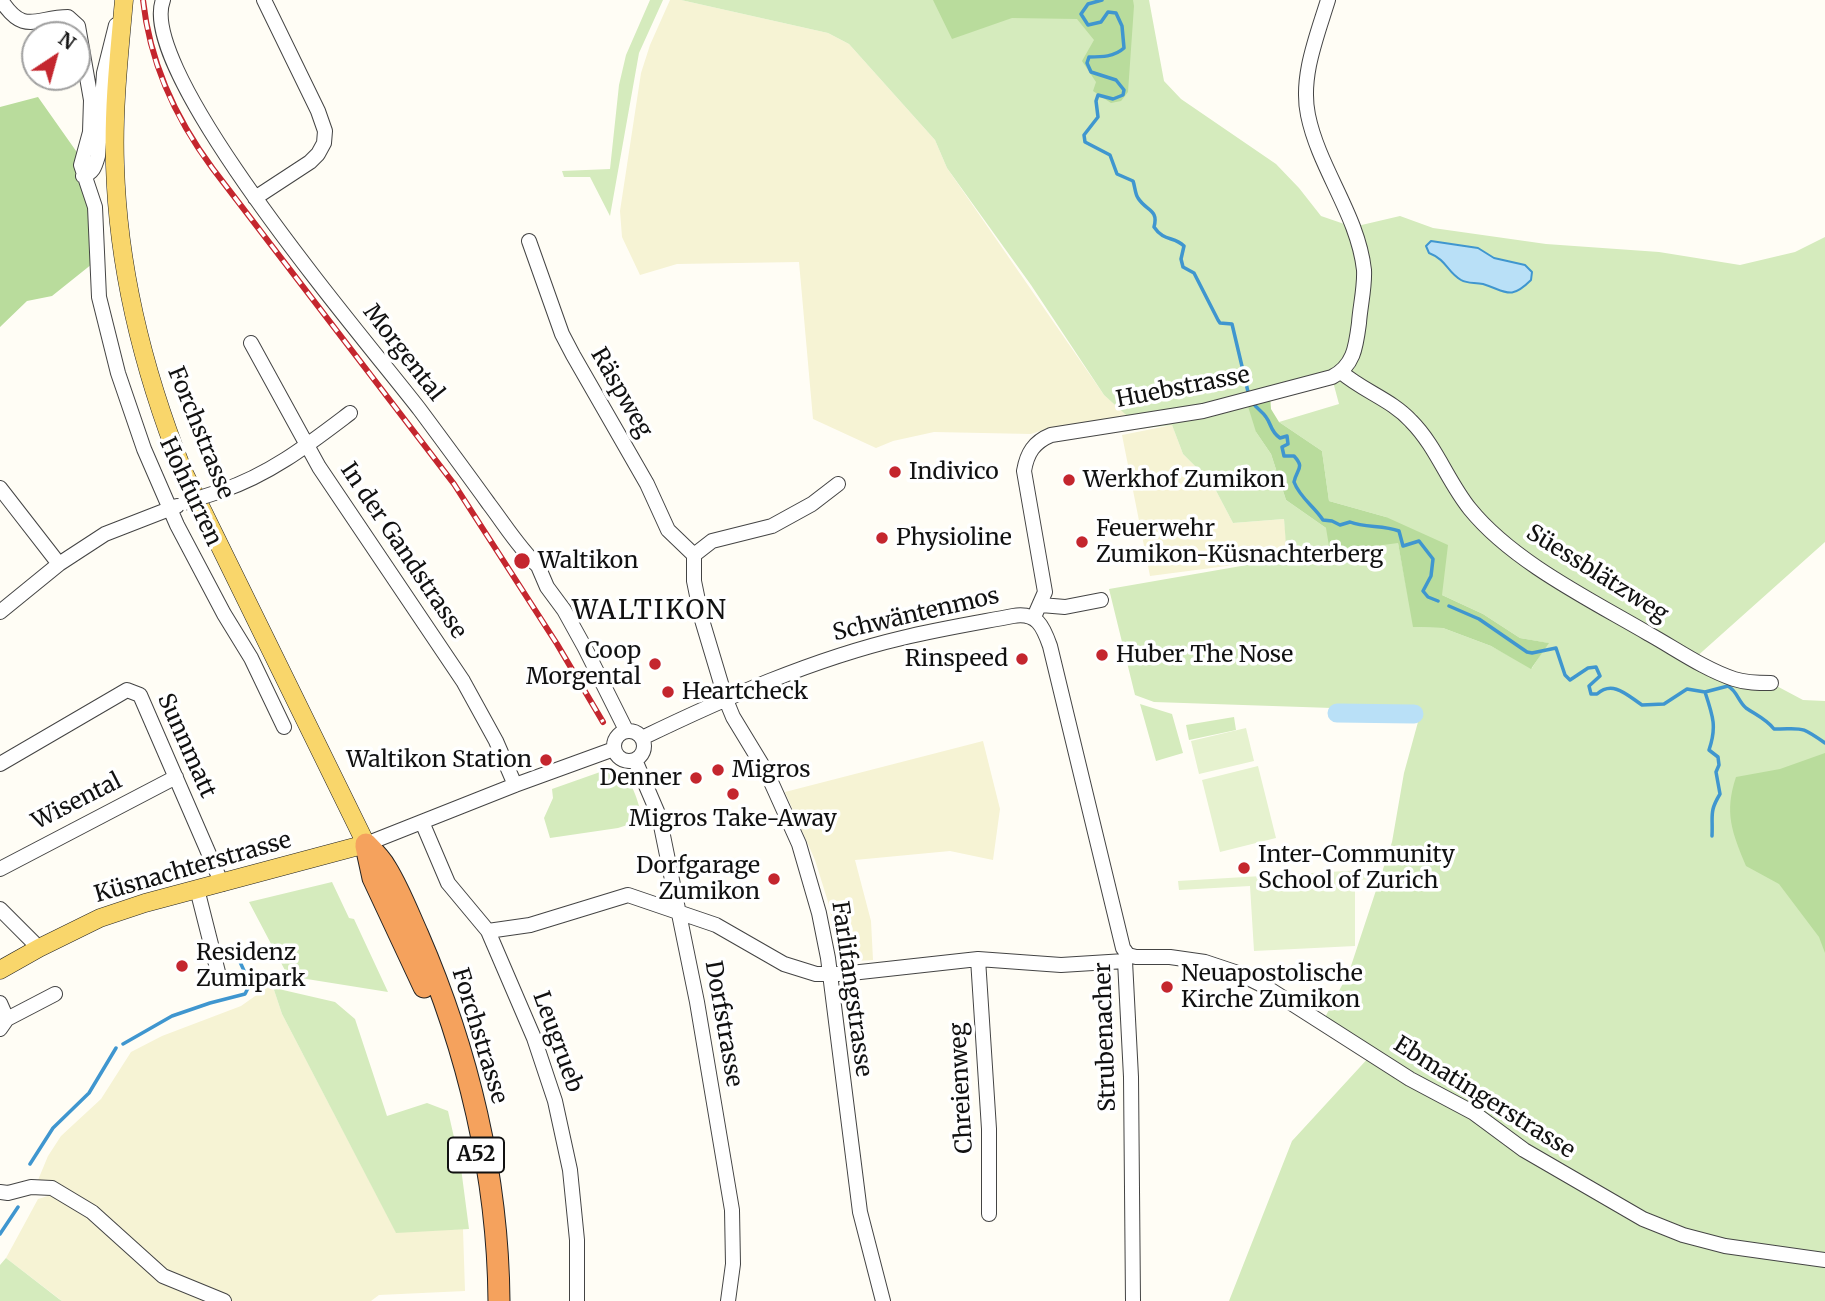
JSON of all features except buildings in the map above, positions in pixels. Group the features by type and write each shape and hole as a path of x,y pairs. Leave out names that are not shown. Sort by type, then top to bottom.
{"highway":[{"name":"Forchstrasse","path":"366,844 373,878 436,1014 459,1083 482,1193 488,1236 491,1301"},
{"name":"Forchstrasse","path":"366,844 386,867 399,893 439,987 459,1045 489,1180 498,1258 499,1301"}],"main road":[{"name":"Forchstrasse","path":"124,4 115,116 117,205 128,293 145,365 183,471 366,844"},
{"name":"Küsnachterstrasse","path":"0,970 100,918 366,844"}],"street":[{"path":"1,0 19,20 29,24 68,17 78,26 91,100 90,132 81,164 83,176"},
{"name":"Morgental","path":"163,0 159,18 165,40 184,84 219,146 254,198 538,566 585,648 626,730"},
{"path":"254,198 310,162 324,143 325,131 312,98 264,0"},
{"path":"1328,0 1306,85 1307,113 1315,139 1353,227 1364,272 1357,338 1352,359 1341,372"},
{"name":"Forchstrasse","path":"83,176 90,174 95,168 98,156 104,73 124,4"},
{"name":"Hohfurren","path":"83,176 95,207 99,297 118,373 144,449 176,506 218,603 251,659 284,727"},
{"name":"Räspweg","path":"528,241 562,334 573,355 647,484 667,530 694,555"},
{"name":"In der Gandstrasse","path":"251,343 306,446 398,588 463,681 492,733 515,785"},
{"name":"Huebstrasse","path":"1038,611 1045,588 1024,471 1026,458 1034,445 1051,435 1190,413 1332,377 1341,372"},
{"name":"Süessblätzweg","path":"1341,372 1356,385 1393,405 1410,419 1424,436 1446,476 1471,510 1495,535 1529,561 1564,585 1716,671 1735,679 1771,683"},
{"path":"0,612 59,564 105,534 252,480 306,446 350,413"},
{"path":"726,700 702,620 694,581 694,555 712,541 772,526 792,517 813,505 838,484"},
{"path":"0,488 59,564"},
{"name":"Schwäntenmos","path":"642,738 822,661 902,638 1101,600"},
{"name":"Strubenacher","path":"1038,611 1050,646 1126,958 1131,1077 1133,1301"},
{"name":"Sunnmatt","path":"0,764 127,690 140,695 222,884"},
{"name":"Farlifangstrasse","path":"726,700 767,773 799,844 819,913 830,974 860,1212 883,1301"},
{"path":"626,730 635,732 642,738 644,748 635,760 624,761 614,749 615,739 626,730"},
{"path":"366,844 614,749"},
{"name":"Dorfstrasse","path":"635,760 659,816 732,1210 733,1264 728,1301"},
{"name":"Wisental","path":"0,869 176,777"},
{"name":"Leugrueb","path":"422,822 448,883 488,931 534,1038 555,1101 570,1170 577,1240 577,1301"},
{"path":"197,889 219,976"},
{"path":"488,931 530,925 628,895 679,913"},
{"path":"0,909 38,948"},
{"name":"Ebmatingerstrasse","path":"679,913 716,925 792,967 816,974 978,959 1061,965 1136,957 1170,957 1205,962 1238,973 1266,987 1410,1079 1474,1113 1524,1150 1643,1219 1683,1236 1725,1246 1825,1260"},
{"name":"Chreienweg","path":"978,959 989,1129 989,1214"},
{"path":"0,1003 4,1024 55,994"},
{"path":"0,1192 8,1193 31,1187 52,1188 92,1212 163,1276 224,1301"}],"shaded area":[{"path":"670,0 681,0 828,33 849,44 935,140 947,168 1104,395 1135,422 1119,420 1046,429 1031,434 934,432 893,441 876,448 813,419 799,262 677,264 640,275 622,237 620,211 641,73"},
{"path":"1172,425 1183,454 1212,483 1233,523 1284,519 1288,558 1150,576 1122,435"},
{"path":"983,741 1000,809 993,860 950,851 855,860 871,921 873,960 840,962 829,905 815,860 785,792"},
{"path":"272,984 282,1014 396,1232 463,1229 465,1291 379,1295 371,1301 231,1301 163,1269 55,1186 38,1180 48,1156 61,1136 101,1099 131,1052 162,1036 241,1006"},
{"path":"51,1195 87,1218 140,1265 210,1301 62,1301 6,1258 38,1199"}],"green space":[{"path":"650,0 663,0 639,53 610,216 590,177 564,177 562,171 610,169 619,85 626,55"},
{"path":"681,0 1149,0 1164,81 1181,99 1276,164 1321,216 1353,227 1400,216 1433,228 1546,244 1659,252 1740,265 1795,252 1825,237 1825,542 1694,659 1771,683 1803,700 1825,701 1825,1301 1229,1301 1292,1141 1371,1055 1322,1023 1349,972 1392,842 1404,773 1421,711 1154,702 1135,695 1109,589 1287,558 1284,519 1233,523 1212,483 1183,454 1172,425 1114,432 1134,422 1104,395 1031,285 947,168 935,140 849,44 828,33","holes":["1332,378 1339,404 1279,422 1322,451 1329,501 1386,517 1442,595 1483,614 1520,638 1548,643 1532,668 1491,646 1443,628 1414,627 1398,543 1326,528 1286,500 1271,454 1256,432 1270,394"]},
{"path":"933,0 1133,0 1128,92 1121,101 1111,103 1093,91 1096,82 1082,61 1094,40 1077,19 1012,18 952,39"},
{"path":"38,97 81,158 97,260 52,296 27,301 0,327 0,107"},
{"path":"1270,394 1271,409 1279,422 1322,451 1329,501 1386,517 1448,545 1442,595 1483,614 1520,638 1549,643 1531,669 1491,646 1443,628 1413,627 1398,543 1330,552 1326,528 1286,500 1271,454 1256,432 1246,400"},
{"path":"1140,704 1172,714 1183,753 1156,761"},
{"path":"1234,717 1236,730 1189,740 1186,725"},
{"path":"1246,728 1254,761 1199,774 1191,741"},
{"path":"1825,753 1825,953 1819,937 1779,884 1746,866 1730,812 1736,777 1780,769"},
{"path":"1258,766 1276,838 1220,852 1202,780"},
{"path":"613,770 620,773 630,784 643,820 618,828 550,838 544,818 553,798 552,789"},
{"path":"1379,869 1379,879 1355,880 1355,946 1254,951 1250,886 1179,890 1178,881"},
{"path":"332,882 349,918 354,919 388,992 288,976 249,902"},
{"path":"272,984 283,990 335,1002 355,1019 387,1116 427,1103 448,1111 461,1168 469,1229 396,1233 282,1014"},
{"path":"6,1258 62,1301 0,1301 0,1265"}],"water":[{"path":"1431,241 1478,248 1494,258 1525,265 1532,272 1531,280 1513,292 1464,281 1456,277 1440,259 1429,253 1426,246"}],"waterway":[{"path":"1102,0 1088,4 1081,14 1088,25 1101,22 1108,12 1116,13 1122,26 1124,48 1112,55 1089,57 1087,63 1091,72 1116,80 1124,90 1123,95 1113,99 1098,95 1098,117 1084,135 1085,142 1110,155 1117,174 1133,181 1138,198 1155,217 1154,227 1158,232 1184,246 1181,259 1183,267 1194,273 1220,323 1232,324 1249,396"},
{"path":"1253,403 1280,438 1287,436 1288,444 1282,447 1284,456 1294,456 1300,466 1294,482 1323,520 1340,525 1350,522 1399,531 1403,546 1419,541 1433,559 1431,576 1423,591 1428,597 1438,601"},
{"path":"1449,606 1479,619 1527,652 1556,648 1565,675 1570,680 1588,668 1596,667 1600,676 1589,686 1591,694 1609,688 1620,690 1642,705 1664,704 1687,689 1705,692 1728,686 1746,708 1774,729 1801,729 1825,743"},
{"path":"1705,692 1713,721 1709,750 1718,757 1719,765 1716,772 1720,794 1713,810 1712,836"},
{"path":"1337,713 1414,714"},
{"path":"123,1044 172,1016 245,994 250,984 236,953"},
{"path":"30,1164 53,1128 89,1093 116,1048"},
{"path":"0,1234 18,1207"}],"railway":[{"path":"143,0 146,24 158,68 176,110 199,150 454,484 557,644 603,722"}],"place":[{"name":"Indivico","path":"895,472"},
{"name":"Werkhof Zumikon","path":"1069,480"},
{"name":"Physioline","path":"882,538"},
{"name":"Feuerwehr Zumikon-Küsnachterberg","path":"1082,542"},
{"name":"Waltikon","path":"522,561"},
{"name":"Huber The Nose","path":"1102,655"},
{"name":"Rinspeed","path":"1022,659"},
{"name":"Coop Morgental","path":"655,664"},
{"name":"Heartcheck","path":"668,692"},
{"name":"Waltikon Station","path":"546,760"},
{"name":"Migros","path":"718,770"},
{"name":"Denner","path":"696,778"},
{"name":"Migros Take-Away","path":"733,794"},
{"name":"Inter-Community School of Zurich","path":"1244,868"},
{"name":"Dorfgarage Zumikon","path":"774,879"},
{"name":"Residenz Zumipark","path":"182,966"},
{"name":"Neuapostolische Kirche Zumikon","path":"1167,987"}],"district":[{"name":"WALTIKON","path":"650,612"}]}
